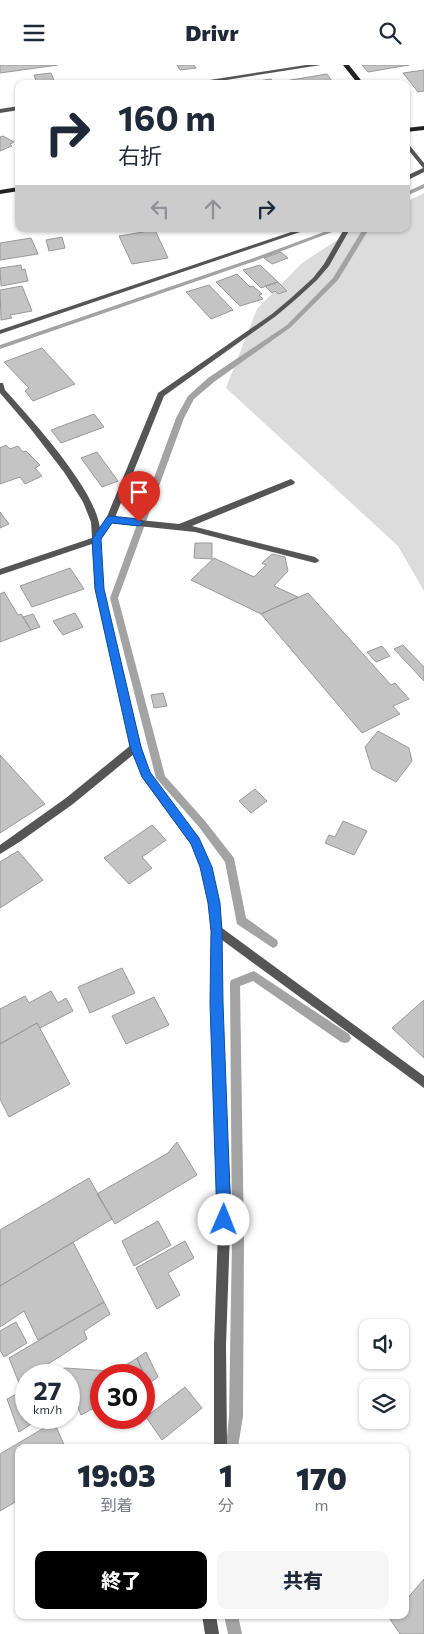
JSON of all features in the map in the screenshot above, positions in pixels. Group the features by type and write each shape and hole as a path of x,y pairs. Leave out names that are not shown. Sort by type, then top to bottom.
{"street":[{"path":"215,80 318,65"},
{"path":"346,65 358,80"},
{"path":"0,111 15,109"},
{"path":"410,129 424,127"},
{"path":"410,149 424,169 410,177"},
{"path":"0,192 15,190"},
{"path":"0,332 297,232"},
{"path":"0,572 96,539 110,520 161,395 274,315 293,299 315,279 326,265 345,232"},
{"path":"0,385 15,407 33,426 67,470 86,502 95,523 100,589 136,747 145,774 195,842 206,867 214,903 224,1202 220,1345 220,1444"},
{"path":"181,527 291,481"},
{"path":"110,520 181,527 262,545 315,561"},
{"path":"0,850 45,821 91,786 136,747"},
{"path":"216,931 424,1083"},
{"path":"210,1619 212,1634"}],"shaded area":[{"path":"424,193 424,591 398,546 226,388 257,309 302,263 349,232 410,232 410,200"}],"building":[{"path":"0,65 58,65 0,73"},
{"path":"177,65 194,65 196,68 180,70"},
{"path":"362,65 409,65 368,72"},
{"path":"424,70 424,91 418,92 403,73"},
{"path":"51,73 54,80 36,80 34,75"},
{"path":"327,74 331,80 291,80"},
{"path":"3,136 14,142 10,144 12,146 0,151 0,137"},
{"path":"156,232 168,258 132,264 119,236"},
{"path":"62,237 65,248 49,251 46,240"},
{"path":"31,238 38,254 0,260 0,243"},
{"path":"281,252 288,258 272,264 264,258"},
{"path":"21,265 22,270 25,269 28,281 1,286 0,268"},
{"path":"260,265 278,282 261,288 243,270"},
{"path":"237,274 250,287 253,286 262,294 259,295 263,299 240,306 216,282"},
{"path":"278,282 287,291 278,294 275,291 272,293 265,286"},
{"path":"209,285 233,310 211,319 186,292"},
{"path":"22,286 32,311 10,315 12,318 1,320 0,290"},
{"path":"42,348 75,384 33,401 25,391 29,388 4,362"},
{"path":"94,414 104,427 61,443 51,430"},
{"path":"6,445 10,449 18,446 23,452 26,451 40,465 35,468 42,476 25,484 20,477 0,484 0,448"},
{"path":"97,452 118,481 102,487 81,458"},
{"path":"0,512 9,524 0,528"},
{"path":"195,543 212,543 212,559 194,558"},
{"path":"272,554 285,557 288,571 274,586 298,597 261,614 191,580 214,558 254,577 266,565 262,563"},
{"path":"70,568 84,589 32,607 20,586"},
{"path":"4,592 18,615 21,614 31,630 0,642 0,594"},
{"path":"308,593 391,685 395,683 409,699 393,706 400,714 362,733 261,614"},
{"path":"75,613 83,627 63,635 53,621"},
{"path":"33,614 40,627 31,630 23,617"},
{"path":"403,645 424,667 424,681 394,649"},
{"path":"382,646 390,656 376,662 367,652"},
{"path":"163,693 167,706 154,708 151,695"},
{"path":"378,731 409,748 412,761 396,782 372,769 365,747"},
{"path":"0,755 45,804 0,833"},
{"path":"255,789 267,801 251,813 239,801"},
{"path":"343,821 367,831 354,855 325,843 329,835 335,837"},
{"path":"152,825 166,840 142,857 152,868 129,884 104,858"},
{"path":"18,851 43,880 0,908 0,862"},
{"path":"122,968 135,993 90,1013 78,987"},
{"path":"51,991 58,1003 66,998 73,1011 40,1028 37,1023 0,1044 0,1009 25,996 29,1003"},
{"path":"154,997 169,1025 126,1044 112,1016"},
{"path":"424,1000 424,1058 392,1028"},
{"path":"37,1023 70,1084 9,1117 0,1099 0,1044"},
{"path":"177,1142 197,1175 115,1224 97,1194 168,1153"},
{"path":"89,1178 112,1219 0,1286 0,1230"},
{"path":"158,1221 171,1245 134,1266 122,1241"},
{"path":"185,1241 194,1258 168,1273 180,1295 157,1309 136,1268"},
{"path":"73,1242 104,1302 38,1340 24,1311 0,1327 0,1286"},
{"path":"104,1302 110,1314 84,1331 87,1339 48,1364 15,1364 15,1373 9,1358"},
{"path":"16,1322 27,1343 4,1357 0,1350 0,1331"},
{"path":"146,1352 152,1364 140,1364 137,1358"},
{"path":"137,1358 140,1364 127,1364"},
{"path":"80,1369 90,1370 90,1410 81,1415"},
{"path":"185,1387 202,1408 162,1440 154,1429 155,1410"},
{"path":"15,1395 15,1421 7,1399"},
{"path":"42,1429 57,1429 64,1444 17,1444"},
{"path":"15,1445 15,1502 0,1511 0,1454"},
{"path":"424,1579 424,1634 400,1634 390,1619 409,1619 409,1596"}],"waterway":[{"path":"410,192 424,186"},
{"path":"0,347 329,232"},
{"path":"273,943 241,921 230,861 202,824 161,778 114,598 180,418 191,398 211,380 289,326 336,279 364,232"},
{"path":"232,1444 236,1416 238,1240 235,983 254,976 345,1038"},
{"path":"232,1619 235,1634"}],"route":[{"path":"139,522 110,520 96,539 100,589 136,747 145,774 195,842 206,867 214,903 224,1220"}]}
